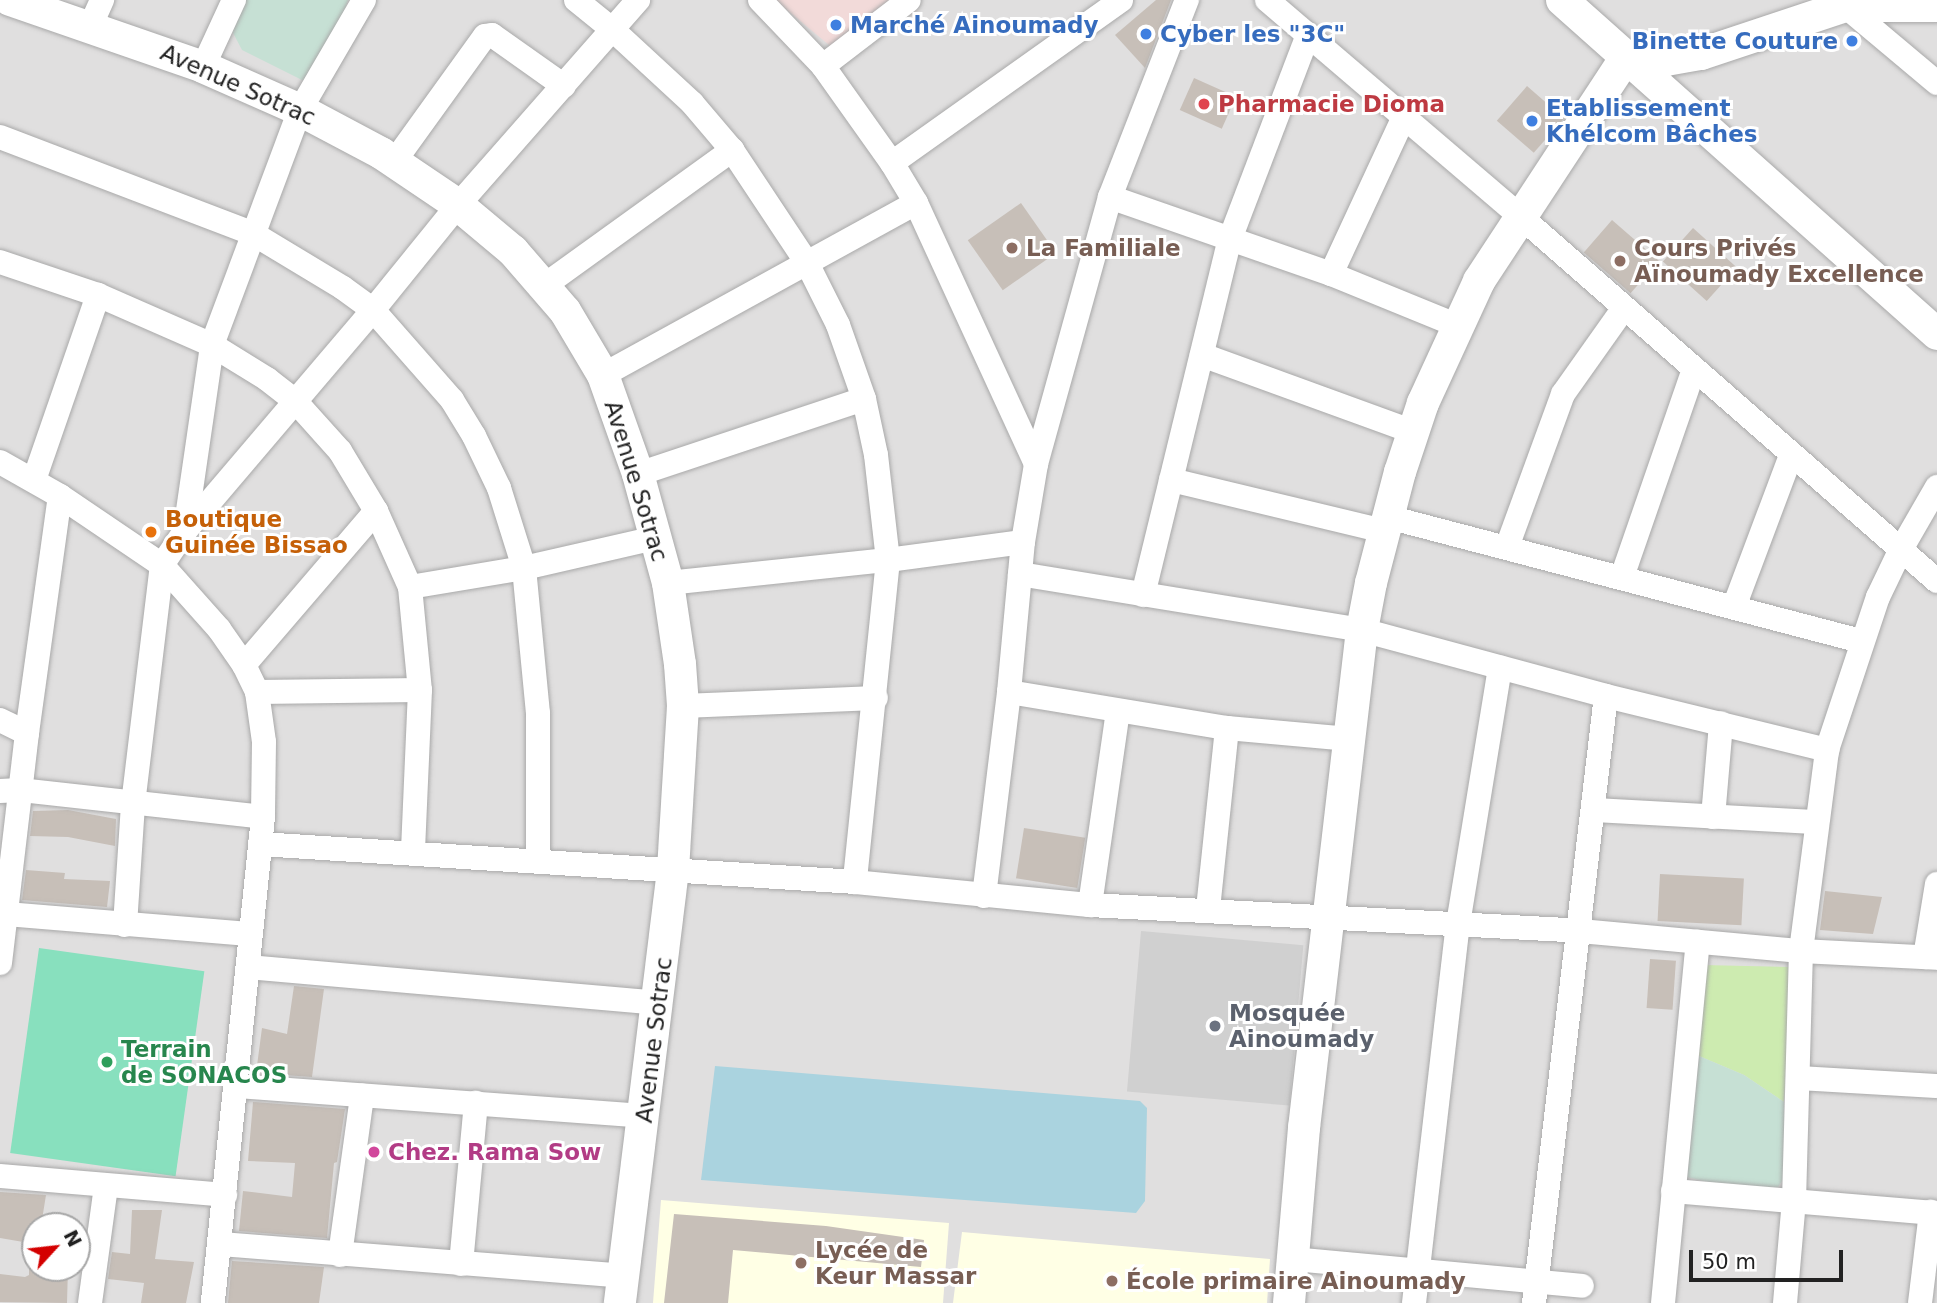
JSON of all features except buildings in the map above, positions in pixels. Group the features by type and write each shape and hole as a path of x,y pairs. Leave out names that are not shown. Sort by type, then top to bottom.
{"street":[{"name":"Avenue Sotrac","path":"9,0 96,14 300,110 394,162 458,205 513,251 565,311 603,375 638,474 668,583 679,652 682,706 673,870 659,1003 622,1289"},
{"path":"204,67 234,0"},
{"path":"185,531 212,345 300,110 364,0"},
{"path":"576,0 614,30 692,103 732,150 807,263 838,325 864,399 876,455 888,560 876,698 855,882"},
{"path":"125,925 133,804 162,565 185,531 296,402 458,205 638,0"},
{"path":"760,0 823,66 892,163 916,203 1036,464"},
{"path":"823,66 909,0"},
{"path":"892,163 1121,0"},
{"path":"984,896 1009,692 1023,542 1036,464 1110,197 1187,0"},
{"path":"1267,0 1520,216 1937,582"},
{"path":"1562,0 1937,334"},
{"path":"1626,57 1667,60 1701,54 1841,2 1937,6"},
{"path":"1841,2 1937,83"},
{"path":"394,162 485,36 492,35 564,86"},
{"path":"1143,595 1230,239 1308,36"},
{"path":"1289,1303 1329,917 1363,630 1386,524 1413,432 1456,325 1497,249 1626,57"},
{"path":"1331,274 1404,117"},
{"path":"0,137 252,233 343,288 373,310 444,391 474,436 499,488 524,568 538,713 538,860"},
{"path":"545,285 732,150"},
{"path":"1110,197 1331,274 1456,325"},
{"path":"603,375 916,203"},
{"path":"0,262 98,295 212,345 267,379 296,402 340,451 376,511 410,587 420,690 413,852"},
{"path":"34,480 98,295"},
{"path":"1507,547 1563,394 1624,308"},
{"path":"1202,355 1413,432"},
{"path":"1622,577 1694,369"},
{"path":"638,474 864,399"},
{"path":"1734,607 1791,455"},
{"path":"0,462 60,496 162,565 197,602 244,665 257,692 264,742 263,817 213,1303"},
{"path":"1171,480 1507,547 1862,641"},
{"path":"1785,1303 1794,1201 1801,951 1827,750 1862,641 1900,551 1937,487"},
{"path":"0,963 6,914 10,791 27,733 60,496"},
{"path":"244,665 376,511"},
{"path":"410,587 524,568 655,538"},
{"path":"668,583 888,560 1023,542"},
{"path":"1020,573 1363,630 1606,696 1827,750"},
{"path":"1414,1303 1458,924 1500,667"},
{"path":"257,692 420,690"},
{"path":"1009,692 1227,728 1350,739"},
{"path":"1535,1293 1606,696"},
{"path":"682,706 876,698"},
{"path":"1090,905 1118,711"},
{"path":"0,720 27,733"},
{"path":"1713,817 1721,723"},
{"path":"1208,909 1227,728"},
{"path":"10,791 263,817"},
{"path":"1593,810 1816,822"},
{"path":"260,844 855,882 1090,905 1208,909 1580,931 1801,951 1931,957 1937,884"},
{"path":"6,914 249,934"},
{"path":"1663,1303 1698,942"},
{"path":"248,967 659,1003"},
{"path":"1798,1078 1937,1086"},
{"path":"236,1086 645,1116"},
{"path":"340,1255 362,1096"},
{"path":"461,1264 476,1103"},
{"path":"0,1176 225,1195"},
{"path":"90,1303 106,1186"},
{"path":"1673,1191 1934,1213 1920,1303"},
{"path":"220,1244 461,1264 622,1289"},
{"path":"1293,1259 1418,1270 1535,1293 1582,1286"}],"shaded area":[{"path":"0,0 1937,0 1937,1303 0,1303"},
{"path":"238,0 348,0 318,88 242,50 231,29"},
{"name":"Marché Ainoumady","path":"775,0 898,0 835,50"},
{"name":"Mosquée Ainoumady","path":"1141,931 1303,945 1289,1106 1127,1091"},
{"path":"1699,1056 1744,1075 1784,1102 1787,1174 1778,1187 1737,1189 1687,1177"},
{"name":"Lycée de Keur Massar","path":"661,1200 949,1223 943,1303 653,1303"},
{"name":"École primaire Ainoumady","path":"962,1232 1270,1259 1267,1303 953,1303"}],"green space":[{"name":"Terrain de SONACOS","path":"39,948 204,971 176,1176 10,1153"},
{"path":"1702,965 1792,967 1784,1102 1744,1075 1699,1056"}],"water":[{"path":"715,1066 1140,1101 1147,1108 1145,1201 1136,1213 701,1180"}],"place":[{"name":"Marché Ainoumady","path":"836,25"},
{"name":"Cyber les \"3C\"","path":"1146,34"},
{"name":"Binette Couture","path":"1852,41"},
{"name":"Pharmacie Dioma","path":"1204,104"},
{"name":"Etablissement Khélcom Bâches","path":"1532,121"},
{"name":"La Familiale","path":"1012,248"},
{"name":"Cours Privés Aïnoumady Excellence","path":"1620,261"},
{"name":"Boutique Guinée Bissao","path":"151,532"},
{"name":"Mosquée Ainoumady","path":"1215,1026"},
{"name":"Terrain de SONACOS","path":"107,1062"},
{"name":"Chez. Rama Sow","path":"374,1152"},
{"name":"Lycée de Keur Massar","path":"801,1263"},
{"name":"École primaire Ainoumady","path":"1112,1281"}]}
